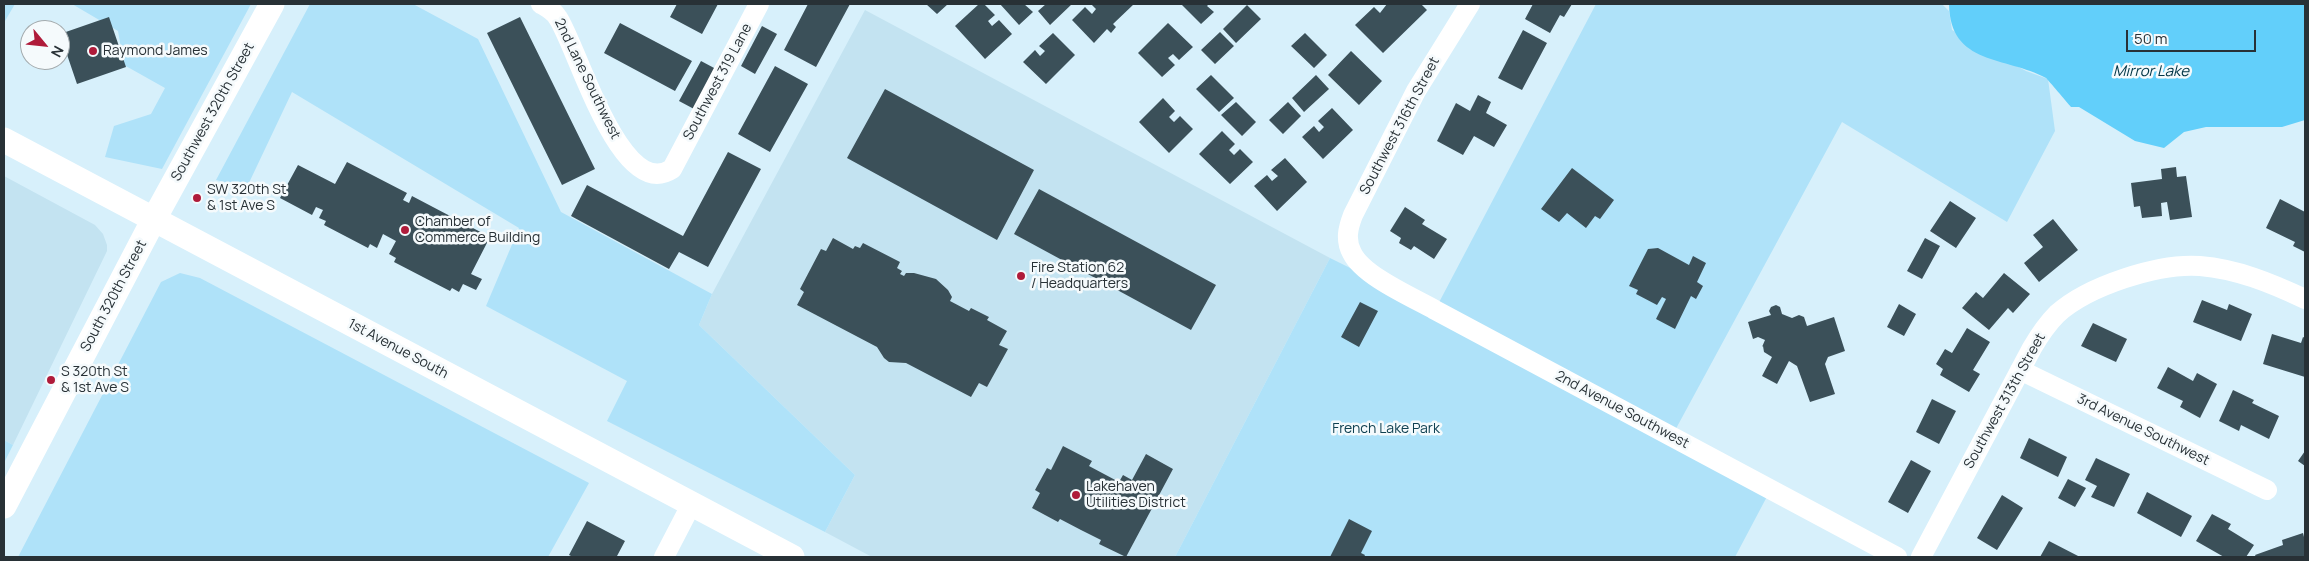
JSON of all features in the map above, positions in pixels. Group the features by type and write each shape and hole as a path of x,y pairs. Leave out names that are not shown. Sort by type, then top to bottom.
{"main road":[{"name":"Southwest 320th Street","path":"154,219 272,4"},
{"name":"1st Avenue South","path":"4,140 792,557"},
{"name":"South 320th Street","path":"4,506 154,219"}],"street":[{"name":"2nd Lane Southwest","path":"541,4 555,14 564,28 585,79 620,147 632,162 649,173 658,175 672,170 677,160"},
{"name":"Southwest 319 Lane","path":"677,160 759,4"},
{"name":"Southwest 316th Street","path":"1352,254 1348,230 1359,201 1416,91 1470,4"},
{"name":"2nd Avenue Southwest","path":"1352,254 1373,273 1435,310 1897,557"},
{"name":"Southwest 313th Street","path":"1921,557 2020,370 2037,340 2057,314 2089,294 2125,280 2166,268 2200,266 2247,275 2305,299"},
{"name":"3rd Avenue Southwest","path":"2020,370 2267,490"},
{"path":"664,557 692,505"}],"shaded area":[{"name":"Fire Station 62 / Headquarters","path":"865,10 1330,258 1175,557 872,557 825,532 855,475 699,325 712,294"},
{"path":"4,176 95,225 103,234 107,245 107,251 13,445 4,440"}],"green space":[{"path":"4,4 15,4 5,21 4,20"},
{"path":"72,4 251,4 162,169 105,157 114,126 151,114 165,88 124,65 118,31"},
{"path":"310,4 413,4 478,39 561,212 712,294 699,325 855,475 825,532 607,421 627,381 486,306 519,228 292,92 247,187 216,180"},
{"name":"French Lake Park","path":"1596,4 1942,4 1949,11 1952,30 2026,71 2048,79 2055,131 2007,222 1842,122 1672,436 1771,489 1735,557 1175,557 1330,258 1435,310"},
{"path":"180,273 200,278 589,483 548,557 18,557 161,282"},
{"path":"4,440 13,445 4,463"}],"water":[{"name":"Mirror Lake","path":"1949,4 2305,4 2305,120 2282,127 2206,127 2184,132 2164,148 2135,141 2079,107 2071,107 2046,78 1983,56 1970,49 1959,39 1952,24"}],"building":[{"path":"677,4 718,4 702,34 670,17"},
{"path":"808,4 850,4 816,67 784,50"},
{"path":"926,4 948,4 937,14"},
{"path":"979,4 984,4 995,15 988,21 992,26 999,20 1012,34 985,59 955,26"},
{"path":"1000,4 1024,4 1033,12 1019,25"},
{"path":"1046,4 1072,4 1050,25 1038,11"},
{"path":"1091,4 1134,4 1113,24 1116,27 1111,33 1107,29 1094,43 1072,20 1085,7 1092,14 1096,9"},
{"path":"1181,4 1209,4 1207,6 1214,12 1201,24"},
{"path":"1387,4 1421,4 1427,10 1383,53 1355,25 1374,7 1380,13"},
{"path":"1533,4 1572,4 1564,17 1560,15 1550,33 1525,19"},
{"path":"1247,5 1261,19 1236,43 1223,29"},
{"name":"Raymond James","path":"109,17 126,67 77,84 70,63 70,31"},
{"path":"520,17 595,169 562,185 487,33"},
{"path":"620,23 692,61 675,91 604,53"},
{"path":"1168,23 1193,47 1179,60 1173,54 1168,58 1175,65 1162,77 1138,53"},
{"path":"762,26 777,34 755,74 741,66"},
{"path":"1523,30 1547,43 1522,90 1498,78"},
{"path":"1220,32 1234,46 1215,64 1201,50"},
{"path":"1053,33 1075,55 1046,84 1023,62 1035,50 1040,56 1045,51 1039,46"},
{"path":"1305,33 1327,55 1314,68 1291,46"},
{"path":"1351,51 1382,81 1359,105 1328,75"},
{"path":"701,61 716,69 694,109 679,101"},
{"path":"775,66 808,84 770,152 738,134"},
{"path":"1211,75 1234,98 1219,112 1196,89"},
{"path":"1316,75 1329,89 1304,112 1292,98"},
{"path":"885,89 1034,170 997,240 847,158"},
{"path":"1478,95 1491,102 1486,113 1507,125 1494,147 1474,136 1463,155 1437,141 1456,103 1470,111"},
{"path":"1163,98 1175,111 1169,117 1174,122 1180,116 1193,129 1169,153 1139,122"},
{"path":"1236,102 1256,122 1242,136 1221,115"},
{"path":"1288,102 1301,116 1283,134 1269,120"},
{"path":"1332,108 1353,130 1323,159 1302,137 1314,126 1319,132 1324,127 1318,121"},
{"path":"1222,131 1235,144 1229,150 1234,155 1240,149 1253,162 1230,184 1199,154"},
{"path":"728,152 761,169 708,267 679,252 669,269 571,216 587,185 683,236"},
{"path":"1285,158 1307,182 1277,211 1254,186 1267,175 1272,181 1278,176 1271,170"},
{"name":"Chamber of Commerce Building","path":"347,162 407,193 403,200 409,203 412,196 490,237 471,274 482,279 476,290 463,284 459,292 452,288 450,291 394,262 396,258 389,254 396,241 383,234 377,248 370,244 368,248 324,225 326,221 319,218 323,210 316,207 312,215 280,198 298,165 335,184"},
{"path":"2176,167 2177,177 2186,176 2192,217 2170,220 2167,202 2161,203 2162,216 2142,218 2140,206 2134,207 2131,183 2162,179 2161,169"},
{"path":"1572,168 1614,200 1600,219 1595,216 1586,228 1567,213 1559,222 1541,209"},
{"path":"1039,189 1216,285 1191,330 1014,234"},
{"path":"2280,199 2305,212 2305,252 2293,246 2295,242 2266,228"},
{"path":"1950,201 1976,218 1956,248 1930,231"},
{"path":"1405,207 1425,220 1422,224 1447,239 1434,259 1414,246 1411,250 1399,243 1401,238 1390,231"},
{"path":"2053,219 2078,250 2039,282 2024,263 2043,247 2033,235"},
{"path":"833,238 853,249 855,246 860,248 863,243 900,262 897,268 902,271 900,274 904,276 906,273 914,273 936,279 948,290 952,297 950,301 969,311 971,308 989,317 987,320 1007,331 999,345 1008,349 987,387 979,383 971,397 906,363 889,362 877,347 797,305 804,292 800,289 821,249 826,251"},
{"path":"1925,238 1940,246 1922,279 1907,271"},
{"path":"1658,248 1689,265 1693,256 1706,263 1697,282 1703,286 1696,299 1691,296 1675,329 1656,319 1666,299 1662,297 1657,305 1636,294 1638,290 1629,286 1648,249"},
{"path":"2004,273 2030,294 2013,313 2008,308 1989,330 1962,308 1976,292 1983,298"},
{"path":"2202,300 2227,310 2229,304 2252,314 2241,341 2193,322"},
{"path":"1360,302 1378,311 1359,347 1341,337"},
{"path":"1899,304 1916,314 1904,336 1887,327"},
{"path":"1776,305 1780,307 1782,314 1792,318 1799,315 1804,317 1807,326 1834,317 1845,351 1828,357 1825,364 1835,394 1810,402 1797,366 1789,361 1777,384 1762,376 1772,357 1764,352 1762,347 1765,340 1758,337 1753,339 1748,322 1771,315 1769,311 1771,307"},
{"path":"2093,323 2127,339 2116,362 2081,346"},
{"path":"1967,328 1990,342 1973,370 1980,374 1969,392 1940,375 1943,369 1936,364 1945,349 1952,353"},
{"path":"2272,334 2301,343 2303,337 2305,338 2305,377 2263,364"},
{"path":"2168,367 2193,381 2197,373 2217,384 2200,418 2180,407 2183,401 2157,388"},
{"path":"2233,390 2254,400 2252,403 2279,416 2269,439 2241,425 2239,431 2219,421"},
{"path":"1932,399 1956,411 1939,444 1916,432"},
{"path":"2029,438 2067,457 2058,477 2020,458"},
{"path":"1063,446 1092,461 1089,466 1119,482 1123,475 1132,480 1146,454 1173,469 1126,557 1099,544 1101,540 1060,519 1058,522 1032,508 1040,493 1035,490 1047,468 1051,470"},
{"path":"2305,451 2305,466 2298,461"},
{"path":"2096,458 2130,474 2114,507 2091,497 2097,486 2085,480"},
{"path":"1911,460 1931,471 1908,513 1888,502"},
{"path":"2068,479 2086,488 2075,507 2058,498"},
{"path":"2147,492 2192,516 2181,537 2137,513"},
{"path":"2002,495 2023,508 1997,550 1977,538"},
{"path":"2212,514 2231,524 2228,529 2254,545 2246,557 2224,557 2196,541"},
{"path":"1349,519 1372,531 1361,553 1365,555 1364,557 1330,557"},
{"path":"587,521 625,541 617,556 619,557 573,557 569,555"},
{"path":"2303,533 2305,557 2256,557 2255,555 2283,545 2282,540"},
{"path":"2049,541 2080,557 2040,557"}],"place":[{"name":"Raymond James","path":"93,51"},
{"name":"SW 320th St & 1st Ave S","path":"197,198"},
{"name":"Chamber of Commerce Building","path":"405,230"},
{"name":"Fire Station 62 / Headquarters","path":"1021,276"},
{"name":"S 320th St & 1st Ave S","path":"51,380"},
{"name":"Lakehaven Utilities District","path":"1076,495"}]}
